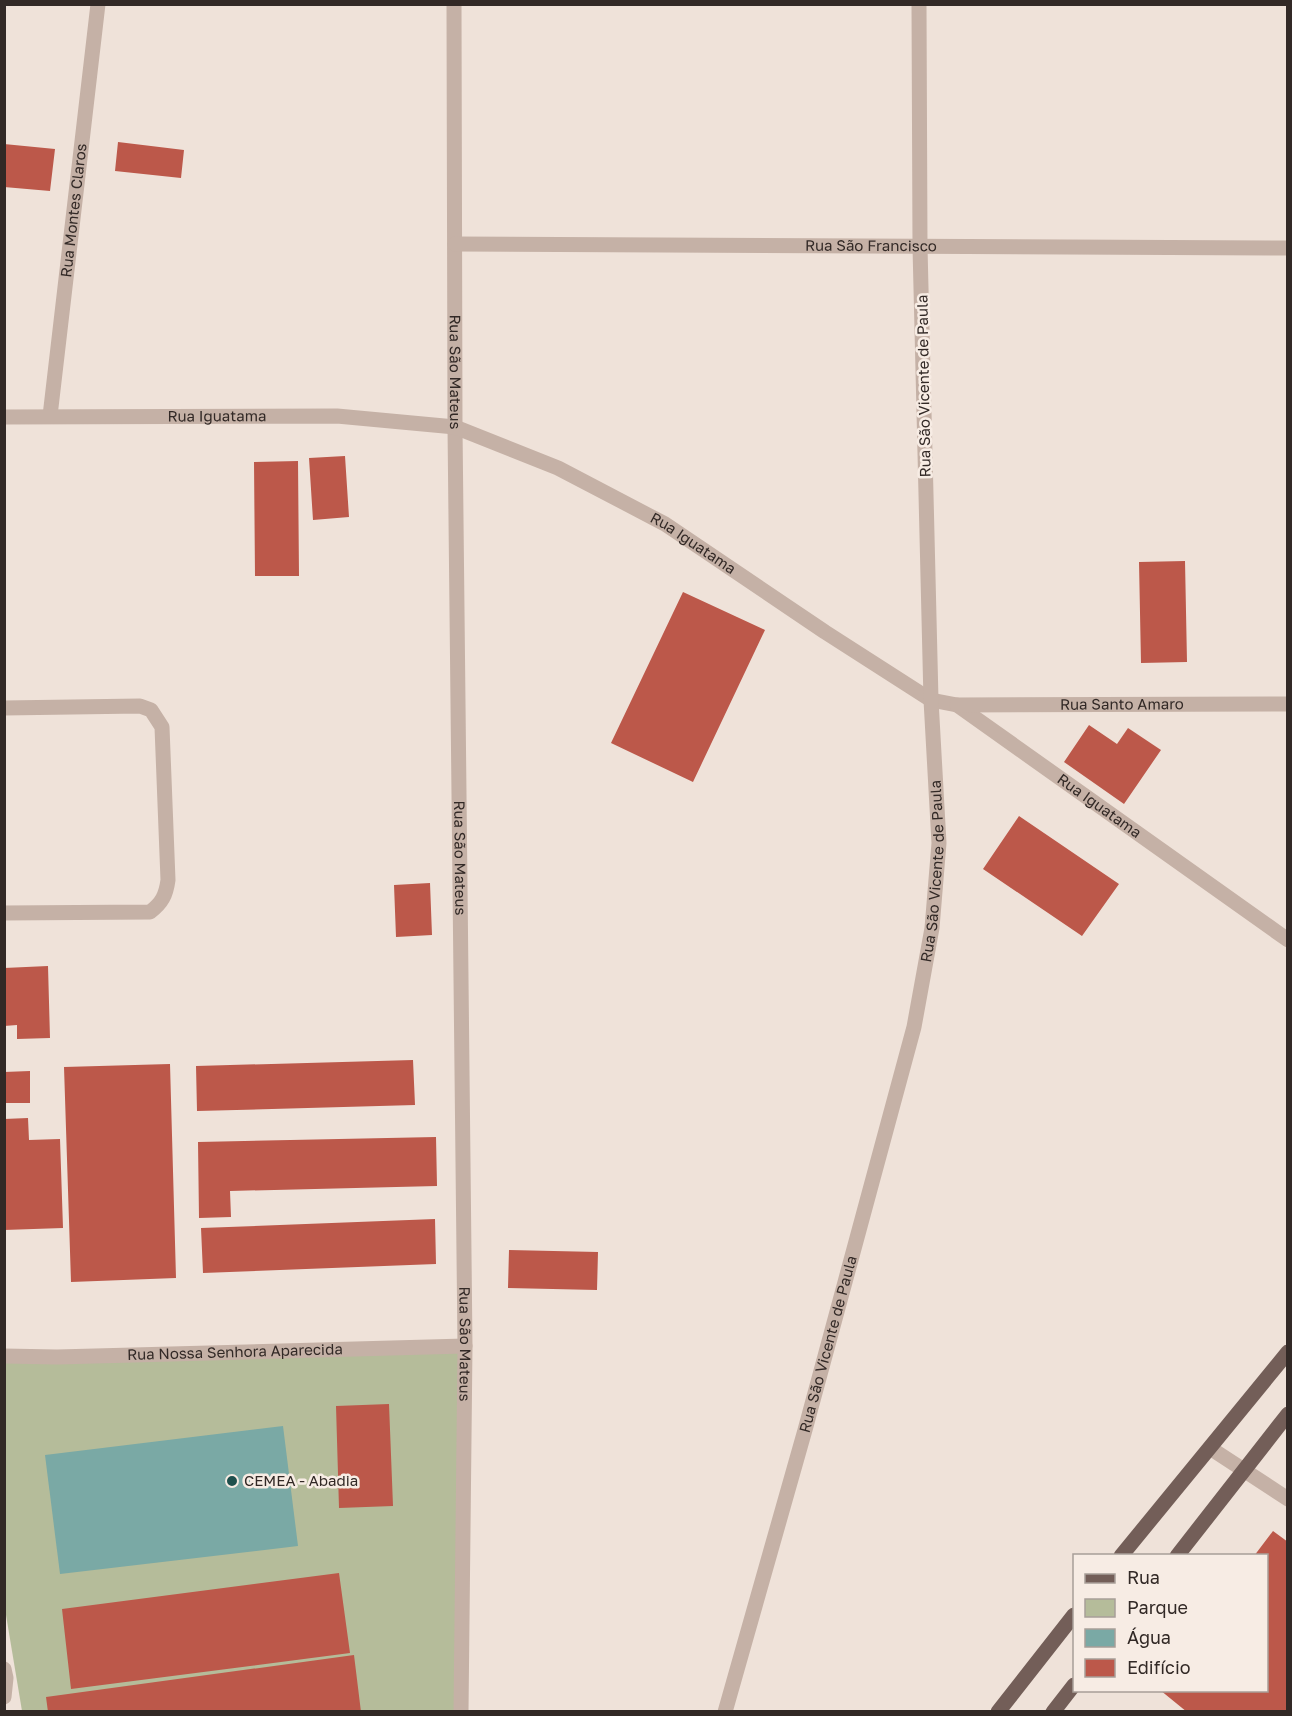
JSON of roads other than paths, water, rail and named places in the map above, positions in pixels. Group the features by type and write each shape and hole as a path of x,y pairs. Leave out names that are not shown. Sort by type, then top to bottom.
{"main road":[{"path":"1123,1554 1287,1352"},
{"path":"1179,1554 1287,1414"},
{"path":"998,1712 1073,1616"},
{"path":"1053,1712 1073,1685"}],"street":[{"name":"Rua Montes Claros","path":"50,416 98,4"},
{"name":"Rua São Mateus","path":"454,4 455,427 465,1346 461,1712"},
{"name":"Rua São Vicente de Paula","path":"725,1712 805,1430 914,1027 932,928 939,843 931,699 920,246 919,4"},
{"name":"Rua São Francisco","path":"455,244 1287,248"},
{"name":"Rua Iguatama","path":"4,417 337,416 455,427 558,468 665,524 825,632 931,699 957,705 1287,940"},
{"name":"Rua Santo Amaro","path":"957,705 1287,704"},
{"path":"4,708 140,706 151,710 162,727 168,880 161,904 150,912 4,913"},
{"name":"Rua Nossa Senhora Aparecida","path":"4,1356 57,1357 465,1346"},
{"path":"1210,1449 1287,1499"},
{"path":"4,1698 5,1673"}],"water":[{"path":"283,1426 298,1546 60,1574 45,1455"}],"place":[{"name":"CEMEA - Abadia","path":"232,1481"}]}
